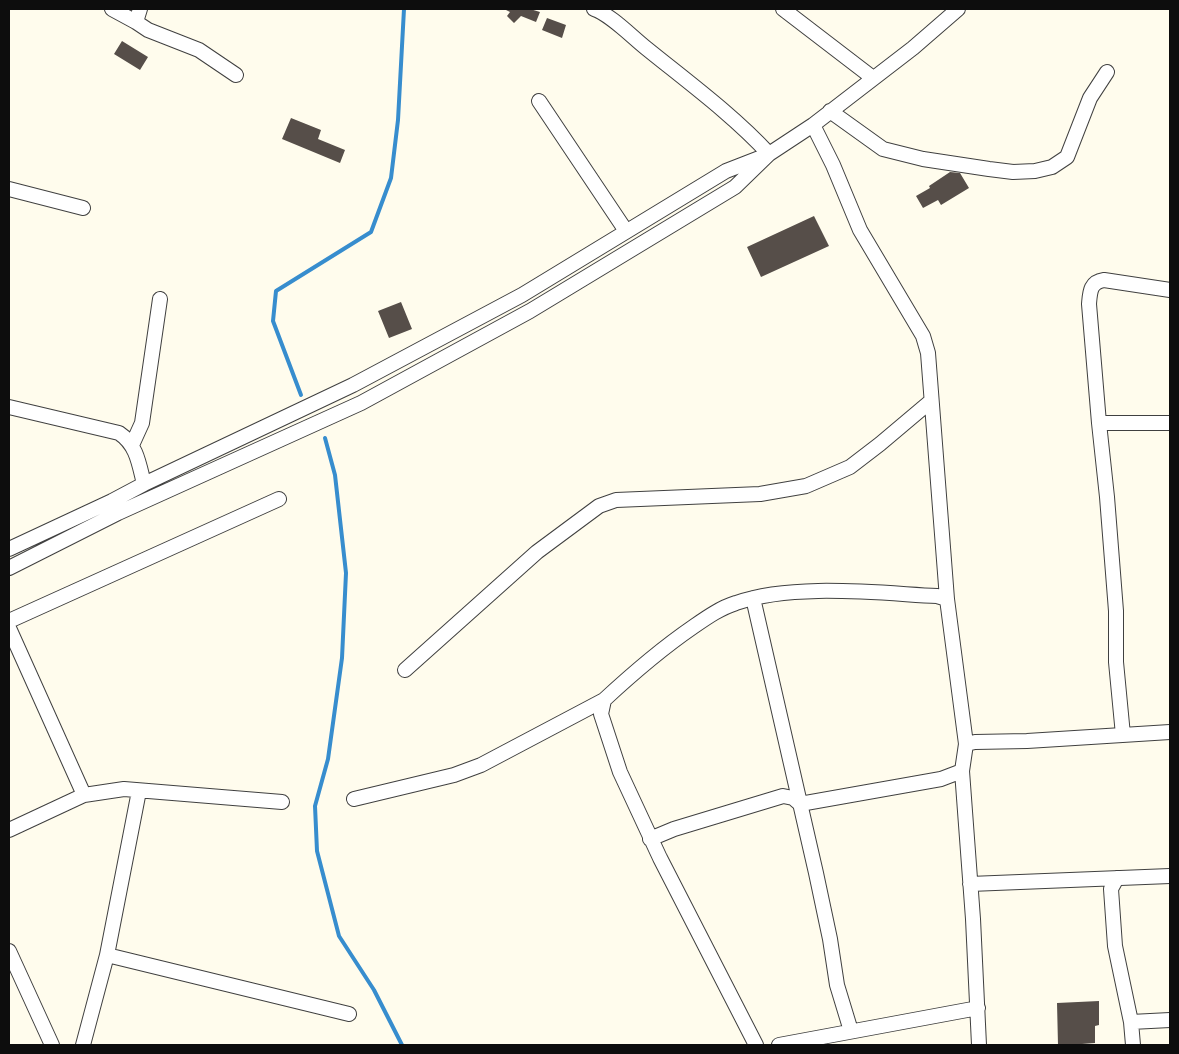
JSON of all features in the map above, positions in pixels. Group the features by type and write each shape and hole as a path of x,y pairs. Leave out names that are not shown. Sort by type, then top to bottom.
{"street":[{"path":"112,9 138,15 148,30 199,50 236,75"},
{"path":"594,9 600,11 618,25 736,121 769,154"},
{"path":"783,9 873,78"},
{"path":"9,568 118,513 361,402 571,286 735,187 769,154 813,125 913,48 958,9"},
{"path":"830,111 883,149 923,159 989,169 1013,172 1035,171 1052,167 1067,157 1090,98 1107,72"},
{"path":"539,100 626,231"},
{"path":"813,125 833,165 860,230 923,336 928,353 947,599 966,744 962,771 979,1045"},
{"path":"9,549 361,380 522,295 726,171 769,154"},
{"path":"9,189 83,208"},
{"path":"1123,734 1116,662 1116,611 1089,304 1090,291 1093,286 1104,280 1170,290"},
{"path":"132,445 142,423 160,299"},
{"path":"406,670 537,552 599,506 616,500 760,494 806,486 850,466 880,444 931,401"},
{"path":"9,407 119,433 127,438 138,456 144,484"},
{"path":"1099,422 1170,423"},
{"path":"9,621 279,499"},
{"path":"354,799 454,775 482,766 604,700 652,658 695,626 710,615 735,603 791,592 818,591 937,596 947,599"},
{"path":"753,598 830,939 838,985 851,1031"},
{"path":"9,628 84,795"},
{"path":"604,700 601,714 620,772 650,838 756,1045"},
{"path":"966,744 1170,732"},
{"path":"800,804 941,779 962,771"},
{"path":"9,830 84,795 124,789 282,802"},
{"path":"83,1045 107,955 139,791"},
{"path":"650,838 683,826 783,796 793,798 800,804"},
{"path":"970,884 1170,876"},
{"path":"1117,878 1111,889 1115,946 1131,1022 1133,1045"},
{"path":"9,951 52,1045"},
{"path":"107,955 349,1014"},
{"path":"779,1045 978,1008"},
{"path":"1131,1022 1170,1020"}],"building":[{"path":"504,9 530,9 540,12 536,22 521,16 514,23 507,16 510,12"},
{"path":"547,18 566,25 562,38 542,30"},
{"path":"122,41 148,57 140,70 114,54"},
{"path":"291,118 321,130 318,139 345,150 340,163 282,139"},
{"path":"950,172 960,173 969,188 941,205 938,200 923,208 916,196 930,188 929,186"},
{"path":"814,216 829,246 761,277 747,247"},
{"path":"401,302 412,329 389,338 378,311"},
{"path":"1099,1001 1099,1025 1095,1026 1095,1043 1058,1045 1057,1003"}],"waterway":[{"path":"301,395 273,321 276,291 371,232 391,178 398,120 404,9"},
{"path":"325,438 335,475 346,573 342,658 328,759 315,806 317,851 339,936 374,990 402,1045"}]}
